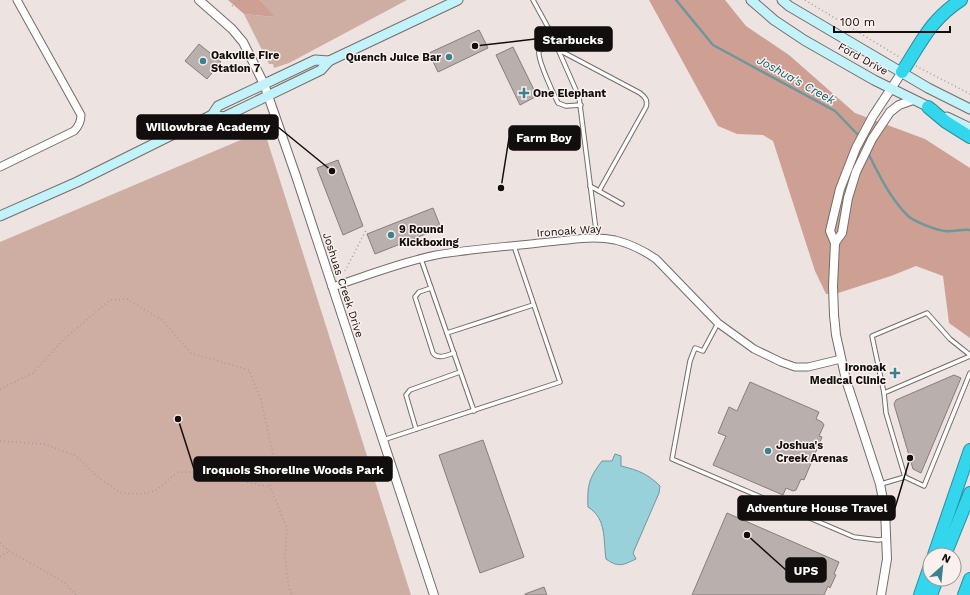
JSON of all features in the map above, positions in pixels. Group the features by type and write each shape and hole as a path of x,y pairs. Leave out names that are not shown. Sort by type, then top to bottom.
{"highway":[{"path":"905,67 926,32 938,17 961,0"},
{"path":"928,107 946,122 970,137"},
{"path":"937,547 970,450"},
{"path":"949,547 970,493"},
{"path":"964,595 970,579"}],"main road":[{"path":"212,115 224,116 321,70 329,61 458,0"},
{"name":"Ford Drive","path":"751,0 774,20 804,40 874,80 970,128"},
{"name":"Ford Drive","path":"782,0 789,6 905,67 928,88 970,109"},
{"path":"0,216 77,182 212,115 218,106 264,84 316,60 329,61"}],"street":[{"path":"0,167 74,131 78,128 81,120 81,115 17,0"},
{"name":"Joshuas Creek Drive","path":"199,0 232,29 244,42 264,84 296,176 434,595"},
{"path":"881,595 887,559 885,510 880,484 841,359 836,335 833,286 835,243 830,231 840,188 848,167 866,130 905,67"},
{"path":"835,243 842,233 848,198 856,172 872,139 886,116 899,105 913,100"},
{"name":"Ironoak Way","path":"332,287 436,255 597,238 613,240 632,245 656,259 718,323 754,349 781,362 794,366 808,367 841,359"}],"lane":[{"path":"533,0 575,84 581,105 597,238"},
{"path":"554,40 539,51 538,54 542,66 558,103 566,106 581,105"},
{"path":"558,49 640,93 646,99 646,107 598,191"},
{"path":"590,186 622,204"},
{"path":"383,440 560,382 514,246"},
{"path":"421,259 474,411"},
{"path":"431,288 419,292 415,297 433,353 435,356 439,357 454,353"},
{"path":"447,333 533,305"},
{"path":"884,393 970,355 950,339 927,313 872,336 884,393 886,413 905,476 924,486 970,373"},
{"path":"718,323 703,351 696,348 690,362 672,460 854,537 878,540 887,539"},
{"path":"416,429 406,395 407,392 460,372"},
{"path":"880,484 905,476"}],"path":[{"path":"232,6 240,0"},
{"path":"804,0 892,53 905,67 970,94"},
{"path":"345,271 366,230"},
{"path":"0,389 33,373 63,340 110,300 127,299 162,320 191,353 249,370 261,400 274,460 270,487 286,528 285,558 289,588 292,595"},
{"path":"0,441 44,444 76,456 99,478 121,493 140,494 154,491 178,472 197,472 223,466 232,470 246,482 270,487"},
{"path":"0,543 9,551 64,582 76,595"},
{"path":"0,558 9,551"}],"shaded area":[{"path":"228,0 260,0 275,17 244,14"},
{"path":"260,0 407,0 289,63 274,68 273,64 269,64 244,14 274,17"},
{"path":"649,0 725,0 746,26 789,55 855,113 925,139 970,168 970,338 949,323 943,276 916,266 891,276 835,294 826,294 815,271 773,141 763,135 737,134 718,126"},
{"path":"264,130 411,595 0,595 0,242"}],"water":[{"path":"615,454 621,456 621,466 642,473 651,478 660,486 659,493 633,553 636,559 621,565 614,564 606,559 601,523 594,512 588,507 589,487 594,472 602,461 612,461"}],"building":[{"path":"479,30 488,48 438,72 429,53"},
{"name":"Oakville Fire Station 7","path":"199,44 221,62 207,79 185,61"},
{"path":"513,47 537,96 520,105 496,55"},
{"path":"338,160 363,226 343,235 317,168"},
{"path":"433,208 441,228 375,254 367,234"},
{"path":"954,375 961,378 921,473 913,469 894,404 896,400"},
{"name":"Joshua's Creek Arenas","path":"750,382 819,412 816,419 824,425 819,436 822,437 804,480 801,479 796,490 793,491 786,488 783,495 713,465 726,436 718,433 729,407 737,411"},
{"path":"483,440 524,557 480,573 439,455"},
{"path":"727,513 839,562 834,574 836,575 830,588 828,586 824,595 692,595"},
{"path":"544,587 547,595 525,595 525,594"}],"waterway":[{"name":"Joshua's Creek","path":"676,0 713,45 835,111 861,138 866,148"},
{"name":"Joshua's Creek","path":"868,153 890,194 908,216 920,223 941,230 970,230"}],"place":[{"name":"Starbucks","path":"475,46"},
{"name":"Quench Juice Bar","path":"449,57"},
{"name":"Oakville Fire Station 7","path":"203,61"},
{"name":"One Elephant","path":"524,93"},
{"name":"Willowbrae Academy","path":"332,171"},
{"name":"Farm Boy","path":"501,188"},
{"name":"9 Round Kickboxing","path":"391,235"},
{"name":"Ironoak Medical Clinic","path":"895,373"},
{"name":"Iroquois Shoreline Woods Park","path":"178,419"},
{"name":"Joshua's Creek Arenas","path":"768,451"},
{"name":"Adventure House Travel","path":"910,458"},
{"name":"UPS","path":"747,535"}]}
